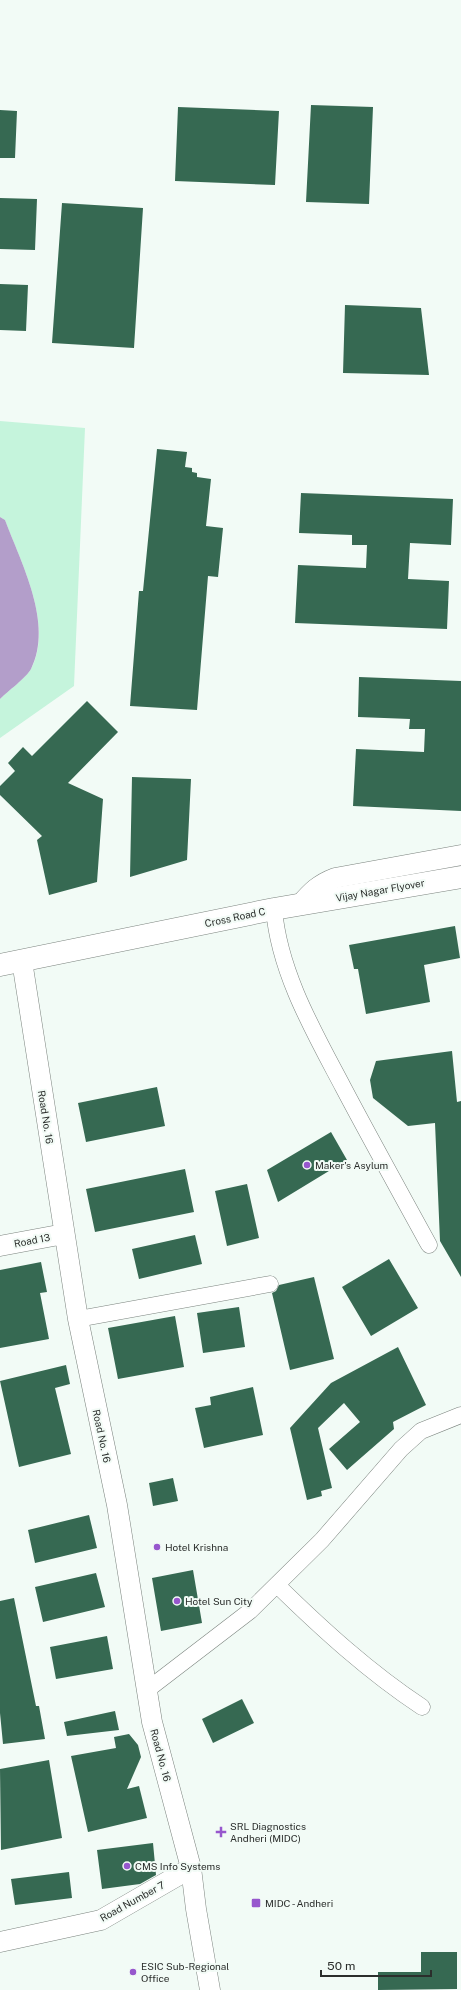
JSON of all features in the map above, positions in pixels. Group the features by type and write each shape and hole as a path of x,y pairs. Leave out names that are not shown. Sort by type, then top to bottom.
{"main road":[{"name":"Vijay Nagar Flyover","path":"309,903 461,877"},
{"name":"Cross Road C","path":"0,965 309,903"}],"street":[{"path":"309,903 314,888 335,878 461,855"},
{"path":"274,909 275,929 288,974 331,1064 429,1245"},
{"name":"Road No. 16","path":"22,961 78,1319 117,1505 152,1722 191,1868 196,1909 210,1990"},
{"name":"Road 13","path":"0,1246 64,1234"},
{"path":"78,1319 270,1284"},
{"path":"147,1690 250,1611 322,1540 401,1449 421,1431 461,1415"},
{"path":"277,1585 322,1629 386,1683 422,1707"},
{"name":"Road Number 7","path":"0,1942 101,1920 191,1868"}],"green space":[{"path":"0,421 85,428 74,686 0,738 0,699 29,673 37,651 39,633 33,594 5,520 0,517"}],"shaded area":[{"path":"0,517 5,520 33,594 39,633 37,651 29,673 0,699"}],"building":[{"path":"311,105 373,107 369,204 306,202"},
{"path":"178,107 279,111 275,185 175,181"},
{"path":"0,110 17,111 15,158 0,158"},
{"path":"0,198 37,199 35,250 0,249"},
{"path":"62,203 143,208 134,348 52,343"},
{"path":"0,284 28,285 26,331 0,330"},
{"path":"345,305 421,308 429,375 343,373"},
{"path":"157,449 187,452 185,467 192,468 192,472 197,473 197,477 211,479 206,526 223,528 218,577 208,576 197,710 130,706 139,591 143,591"},
{"path":"301,493 453,499 451,545 410,543 408,579 449,581 447,629 295,623 298,565 366,568 367,545 352,545 352,535 299,533"},
{"path":"359,677 461,681 461,811 353,806 356,749 424,752 425,729 409,729 410,719 358,717"},
{"path":"87,701 118,732 68,783 103,799 97,882 49,895 37,840 42,836 0,795 0,786 15,771 8,763 23,747 32,756"},
{"path":"132,777 191,779 187,860 130,877"},
{"path":"455,926 460,958 424,965 430,1002 366,1014 358,969 354,969 349,945"},
{"path":"452,1051 457,1102 461,1101 461,1277 440,1241 435,1123 408,1126 373,1098 370,1080 376,1061"},
{"path":"157,1087 165,1126 86,1142 78,1103"},
{"name":"Maker's Asylum","path":"331,1132 347,1160 278,1202 267,1170"},
{"path":"185,1169 194,1212 95,1232 86,1189"},
{"path":"247,1184 259,1238 227,1246 215,1191"},
{"path":"195,1235 202,1264 139,1279 132,1249"},
{"path":"389,1259 418,1308 371,1336 342,1287"},
{"path":"41,1262 47,1292 40,1293 49,1339 0,1348 0,1270"},
{"path":"314,1277 334,1359 290,1370 272,1293 276,1291 279,1285"},
{"path":"239,1307 245,1347 203,1353 197,1313"},
{"path":"175,1316 184,1367 118,1379 108,1328"},
{"path":"398,1347 426,1405 393,1422 394,1429 347,1470 329,1449 360,1422 344,1403 318,1428 332,1488 321,1491 322,1496 307,1500 290,1428 331,1383"},
{"path":"66,1365 70,1384 55,1388 71,1454 19,1467 0,1381"},
{"path":"253,1387 263,1435 204,1448 195,1408 211,1405 210,1397"},
{"path":"173,1478 178,1501 153,1506 149,1483"},
{"path":"89,1515 97,1548 35,1563 28,1530"},
{"name":"Hotel Sun City","path":"193,1570 202,1623 161,1631 152,1578"},
{"path":"96,1573 105,1607 43,1622 35,1587"},
{"path":"14,1598 36,1706 39,1706 45,1739 3,1744 0,1713 0,1601"},
{"path":"107,1636 113,1669 56,1679 50,1647"},
{"path":"242,1699 254,1723 213,1743 202,1719"},
{"path":"115,1711 119,1730 67,1736 64,1722"},
{"path":"129,1734 138,1745 141,1757 127,1789 139,1786 147,1818 88,1832 71,1756 116,1748 114,1737"},
{"path":"49,1760 62,1838 1,1850 0,1769"},
{"name":"CMS Info Systems","path":"153,1843 156,1875 140,1884 102,1889 97,1850"},
{"path":"69,1872 72,1898 15,1905 11,1879"},
{"path":"421,1952 457,1952 457,1989 378,1990 378,1972 421,1972"}],"place":[{"name":"Maker's Asylum","path":"307,1165"},
{"name":"Hotel Krishna","path":"157,1547"},
{"name":"Hotel Sun City","path":"177,1601"},
{"name":"SRL Diagnostics Andheri (MIDC)","path":"221,1832"},
{"name":"CMS Info Systems","path":"127,1866"},
{"name":"MIDC - Andheri","path":"256,1903"},
{"name":"ESIC Sub-Regional Office","path":"133,1972"}]}
